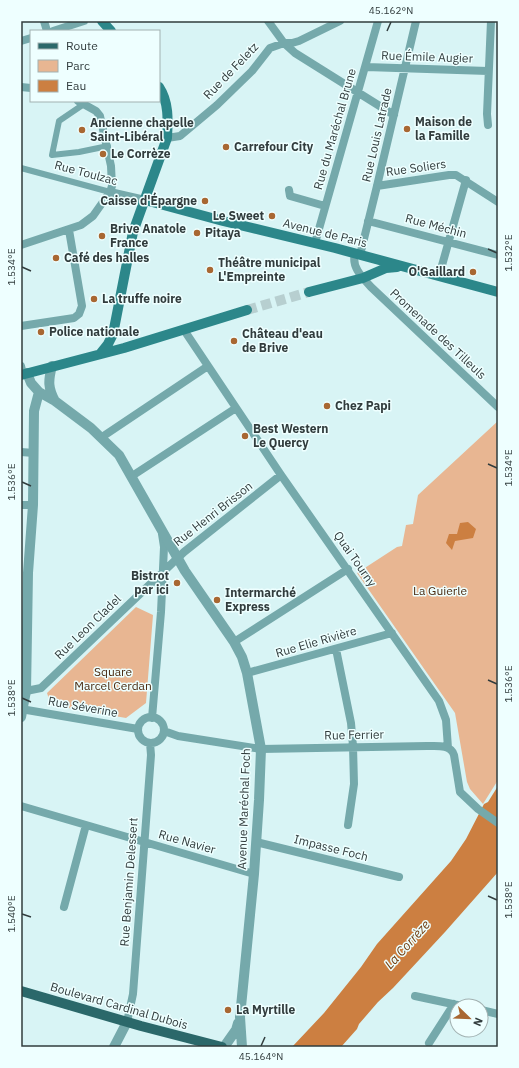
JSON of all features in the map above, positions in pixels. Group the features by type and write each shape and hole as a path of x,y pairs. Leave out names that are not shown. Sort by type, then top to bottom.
{"main road":[{"path":"102,21 110,30"},
{"path":"100,354 108,344 113,334 134,232 167,138 168,122 166,103 164,95 160,89"},
{"name":"Avenue de Paris","path":"144,200 315,243 406,268 497,289"},
{"path":"309,292 363,278 386,268 406,268"},
{"path":"23,372 124,348 247,310"},
{"name":"Boulevard Cardinal Dubois","path":"21,991 212,1046 223,1047"}],"street":[{"path":"56,30 84,21"},
{"path":"268,21 284,43 295,53 394,116"},
{"name":"Rue de Feletz","path":"167,138 180,136 233,90 252,71 270,48 284,43 299,41 340,21"},
{"name":"Rue du Maréchal Brune","path":"315,243 378,21"},
{"name":"Rue Louis Latrade","path":"357,254 368,221 377,186 416,21"},
{"name":"Rue Émile Augier","path":"488,125 486,114 491,21"},
{"name":"Rue Émile Augier","path":"366,67 488,71"},
{"path":"21,244 81,225 93,216 110,192 112,186 108,146 100,116 96,110 81,103 59,121 52,155 79,152 108,146"},
{"name":"Rue Toulzac","path":"21,168 144,200"},
{"name":"Rue Soliers","path":"377,186 456,175 466,180 498,202"},
{"path":"439,276 466,180"},
{"path":"289,190 290,196 325,206"},
{"name":"Rue Méchin","path":"368,221 498,255"},
{"path":"21,326 74,318 79,314 82,306 81,295 77,281 69,230"},
{"name":"Promenade des Tilleuls","path":"357,254 354,258 356,267 363,278 376,292 497,404"},
{"name":"Quai Tourny","path":"184,330 281,475 439,701 446,720 448,748 453,751 460,792 478,809 498,823"},
{"path":"52,366 49,385 50,392 55,401"},
{"path":"102,438 208,366"},
{"name":"Avenue Maréchal Foch","path":"23,372 39,392 55,401 91,428 119,455 177,558 234,642 248,673 260,749 254,874 240,1017 242,1047"},
{"path":"22,711 26,691 25,572 33,505 34,411 39,392"},
{"path":"132,476 236,408"},
{"path":"21,452 34,453"},
{"name":"Rue Henri Brisson","path":"162,572 177,558 281,475"},
{"path":"21,505 33,505"},
{"name":"Avenue Maréchal Foch","path":"162,529 164,547 162,572"},
{"path":"234,642 348,570"},
{"path":"152,718 161,612 162,572"},
{"name":"Rue Leon Cladel","path":"26,691 42,688 162,572"},
{"name":"Rue Elie Rivière","path":"248,673 392,633"},
{"path":"336,649 351,723 353,746 354,784 348,825"},
{"name":"Rue Séverine","path":"22,711 138,729"},
{"path":"148,718 152,718 159,721 164,732 160,739 150,743 140,737 138,729 142,722 148,718"},
{"path":"164,732 178,736 260,749"},
{"name":"Rue Benjamin Delessert","path":"127,1022 133,994 151,755 150,743"},
{"name":"Rue Ferrier","path":"260,749 353,746 427,746 448,748"},
{"name":"Rue Navier","path":"21,806 254,874"},
{"path":"64,907 86,825"},
{"name":"Impasse Foch","path":"256,842 399,878"},
{"path":"415,996 449,1003"},
{"name":"Avenue Maréchal Foch","path":"223,1047 236,1030 240,1017"},
{"path":"429,1043 449,1017"},
{"path":"114,1047 127,1022"}],"green space":[{"name":"La Guierle","path":"498,421 498,780 483,804 470,789 467,782 455,713 357,573 397,547 402,546 406,525 413,524 418,495"},
{"name":"Square Marcel Cerdan","path":"136,607 153,615 146,703 126,718 51,705 47,693"}],"water":[{"path":"468,522 476,529 473,538 455,541 452,550 446,543 449,534 457,534 460,523"},
{"name":"La Corrèze","path":"498,786 498,872 445,932 378,1002 341,1047 292,1047 324,1013 361,967 377,944 451,861 466,839 484,804 488,802"}],"tunnel":[{"path":"247,310 309,292"}],"place":[{"name":"Maison de la Famille","path":"407,129"},
{"name":"Ancienne chapelle Saint-Libéral","path":"82,130"},
{"name":"Carrefour City","path":"226,147"},
{"name":"Le Corrèze","path":"103,154"},
{"name":"Caisse d'Épargne","path":"205,201"},
{"name":"Le Sweet","path":"272,216"},
{"name":"Pitaya","path":"197,233"},
{"name":"Brive Anatole France","path":"102,236"},
{"name":"Café des halles","path":"56,258"},
{"name":"Théâtre municipal L'Empreinte","path":"210,270"},
{"name":"O'Gaillard","path":"473,272"},
{"name":"La truffe noire","path":"94,299"},
{"name":"Police nationale","path":"41,332"},
{"name":"Château d'eau de Brive","path":"234,341"},
{"name":"Chez Papi","path":"327,406"},
{"name":"Best Western Le Quercy","path":"245,436"},
{"name":"Bistrot par ici","path":"177,583"},
{"name":"Intermarché Express","path":"217,600"},
{"name":"La Myrtille","path":"228,1010"}]}
